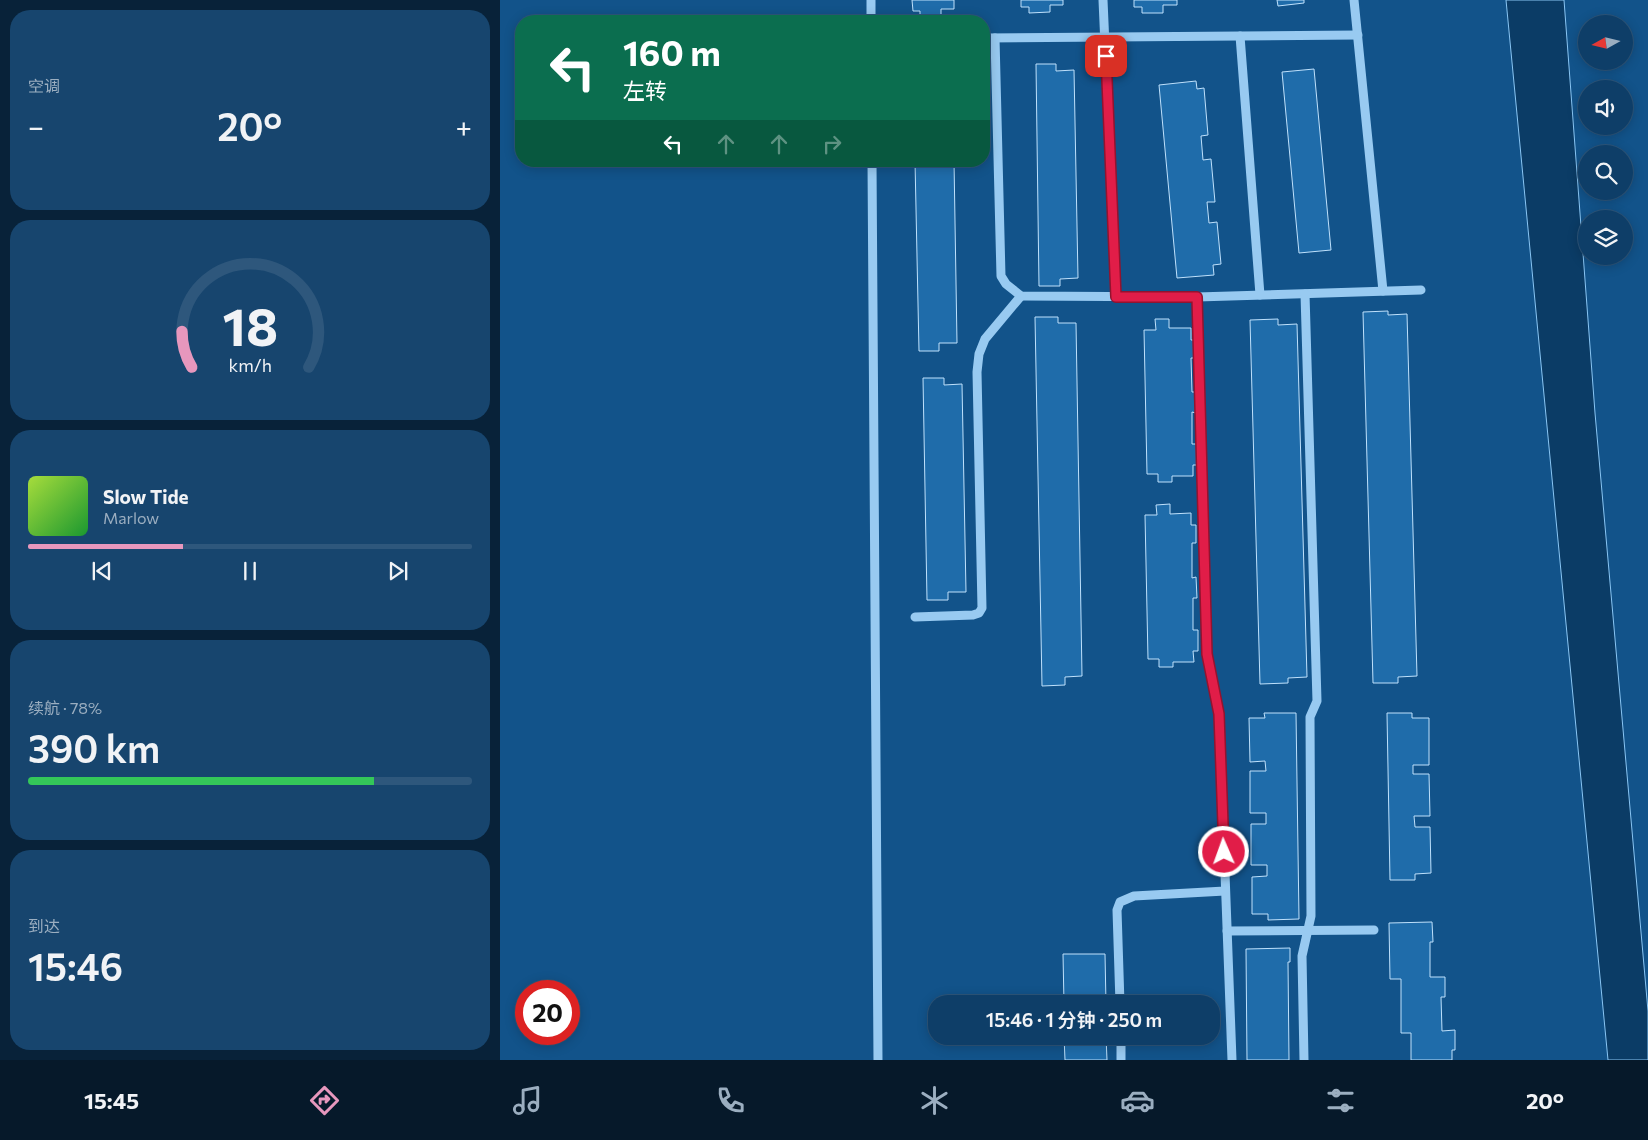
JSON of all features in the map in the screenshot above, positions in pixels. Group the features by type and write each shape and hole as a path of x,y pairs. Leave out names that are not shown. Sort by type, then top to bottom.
{"street":[{"path":"871,0 871,15"},
{"path":"1103,0 1116,297"},
{"path":"1354,0 1383,291"},
{"path":"990,38 1358,35"},
{"path":"1240,36 1260,295"},
{"path":"995,38 1001,276 1006,284 1021,296 1197,297 1421,290"},
{"path":"872,167 878,1060"},
{"path":"1304,1060 1302,956 1311,916 1310,717 1317,701 1306,294"},
{"path":"915,617 973,615 980,613 982,608 977,372 979,354 985,339 1021,296"},
{"path":"1197,297 1207,654 1219,714 1232,1060"},
{"path":"1120,995 1117,910 1120,902 1134,896 1225,891"},
{"path":"1227,931 1374,930"},
{"path":"1121,1045 1121,1060"}],"water":[{"path":"1506,0 1564,0 1580,210 1578,210 1578,265 1584,265 1595,413 1648,1011 1648,1060 1608,1060"}],"building":[{"path":"912,0 954,0 954,9 941,9 941,15 920,15 920,11 913,11"},
{"path":"1021,0 1063,0 1063,5 1050,5 1050,12 1029,13 1029,7 1021,7"},
{"path":"1134,0 1177,0 1177,5 1163,5 1163,13 1142,13 1142,7 1134,7"},
{"path":"1277,0 1304,0 1304,3 1278,6"},
{"path":"1036,64 1056,64 1056,71 1074,70 1078,278 1060,279 1060,286 1039,286"},
{"path":"1314,69 1331,250 1299,253 1282,72"},
{"path":"1196,81 1197,89 1204,88 1208,135 1201,136 1203,160 1211,159 1215,202 1207,202 1209,223 1217,222 1221,264 1213,265 1214,275 1177,278 1159,85"},
{"path":"915,167 954,167 957,343 939,343 939,351 919,351"},
{"path":"1388,311 1388,315 1407,314 1417,676 1398,677 1398,683 1373,683 1363,312"},
{"path":"1035,317 1058,317 1058,323 1076,323 1082,676 1065,677 1065,685 1042,686"},
{"path":"1155,319 1169,319 1169,328 1191,328 1191,340 1195,340 1195,358 1191,358 1192,392 1195,392 1196,413 1192,412 1192,444 1197,444 1197,465 1193,465 1193,476 1172,476 1172,482 1158,482 1158,474 1147,474 1144,330 1156,330"},
{"path":"1278,319 1278,325 1297,324 1307,677 1288,678 1288,683 1260,684 1250,320"},
{"path":"923,378 944,378 944,385 962,384 966,592 948,592 948,600 927,600"},
{"path":"1170,504 1170,514 1191,513 1191,525 1196,525 1196,543 1192,543 1192,578 1196,577 1197,598 1193,598 1193,630 1198,630 1198,651 1193,651 1194,662 1173,662 1173,667 1159,667 1159,659 1148,659 1145,515 1157,515 1156,505"},
{"path":"1264,713 1296,713 1299,919 1268,920 1268,914 1252,914 1252,877 1267,876 1267,865 1251,865 1251,824 1266,824 1266,813 1250,813 1250,771 1266,771 1265,761 1250,762 1249,718 1265,718"},
{"path":"1387,713 1412,713 1412,718 1429,718 1429,765 1413,765 1413,774 1429,774 1430,816 1414,816 1415,827 1430,827 1431,873 1415,874 1415,880 1390,880"},
{"path":"1432,922 1433,942 1430,942 1430,977 1445,977 1445,997 1441,997 1442,1031 1455,1030 1455,1050 1452,1050 1452,1060 1411,1060 1411,1033 1401,1033 1401,979 1390,979 1389,923"},
{"path":"1290,948 1290,962 1288,962 1289,1060 1247,1060 1246,949"},
{"path":"1063,954 1105,954 1106,995 1064,995"},
{"path":"1064,1045 1106,1045 1107,1060 1065,1060"}],"route":[{"path":"1106,56 1116,297 1197,297 1207,654 1219,714 1224,852"}]}
